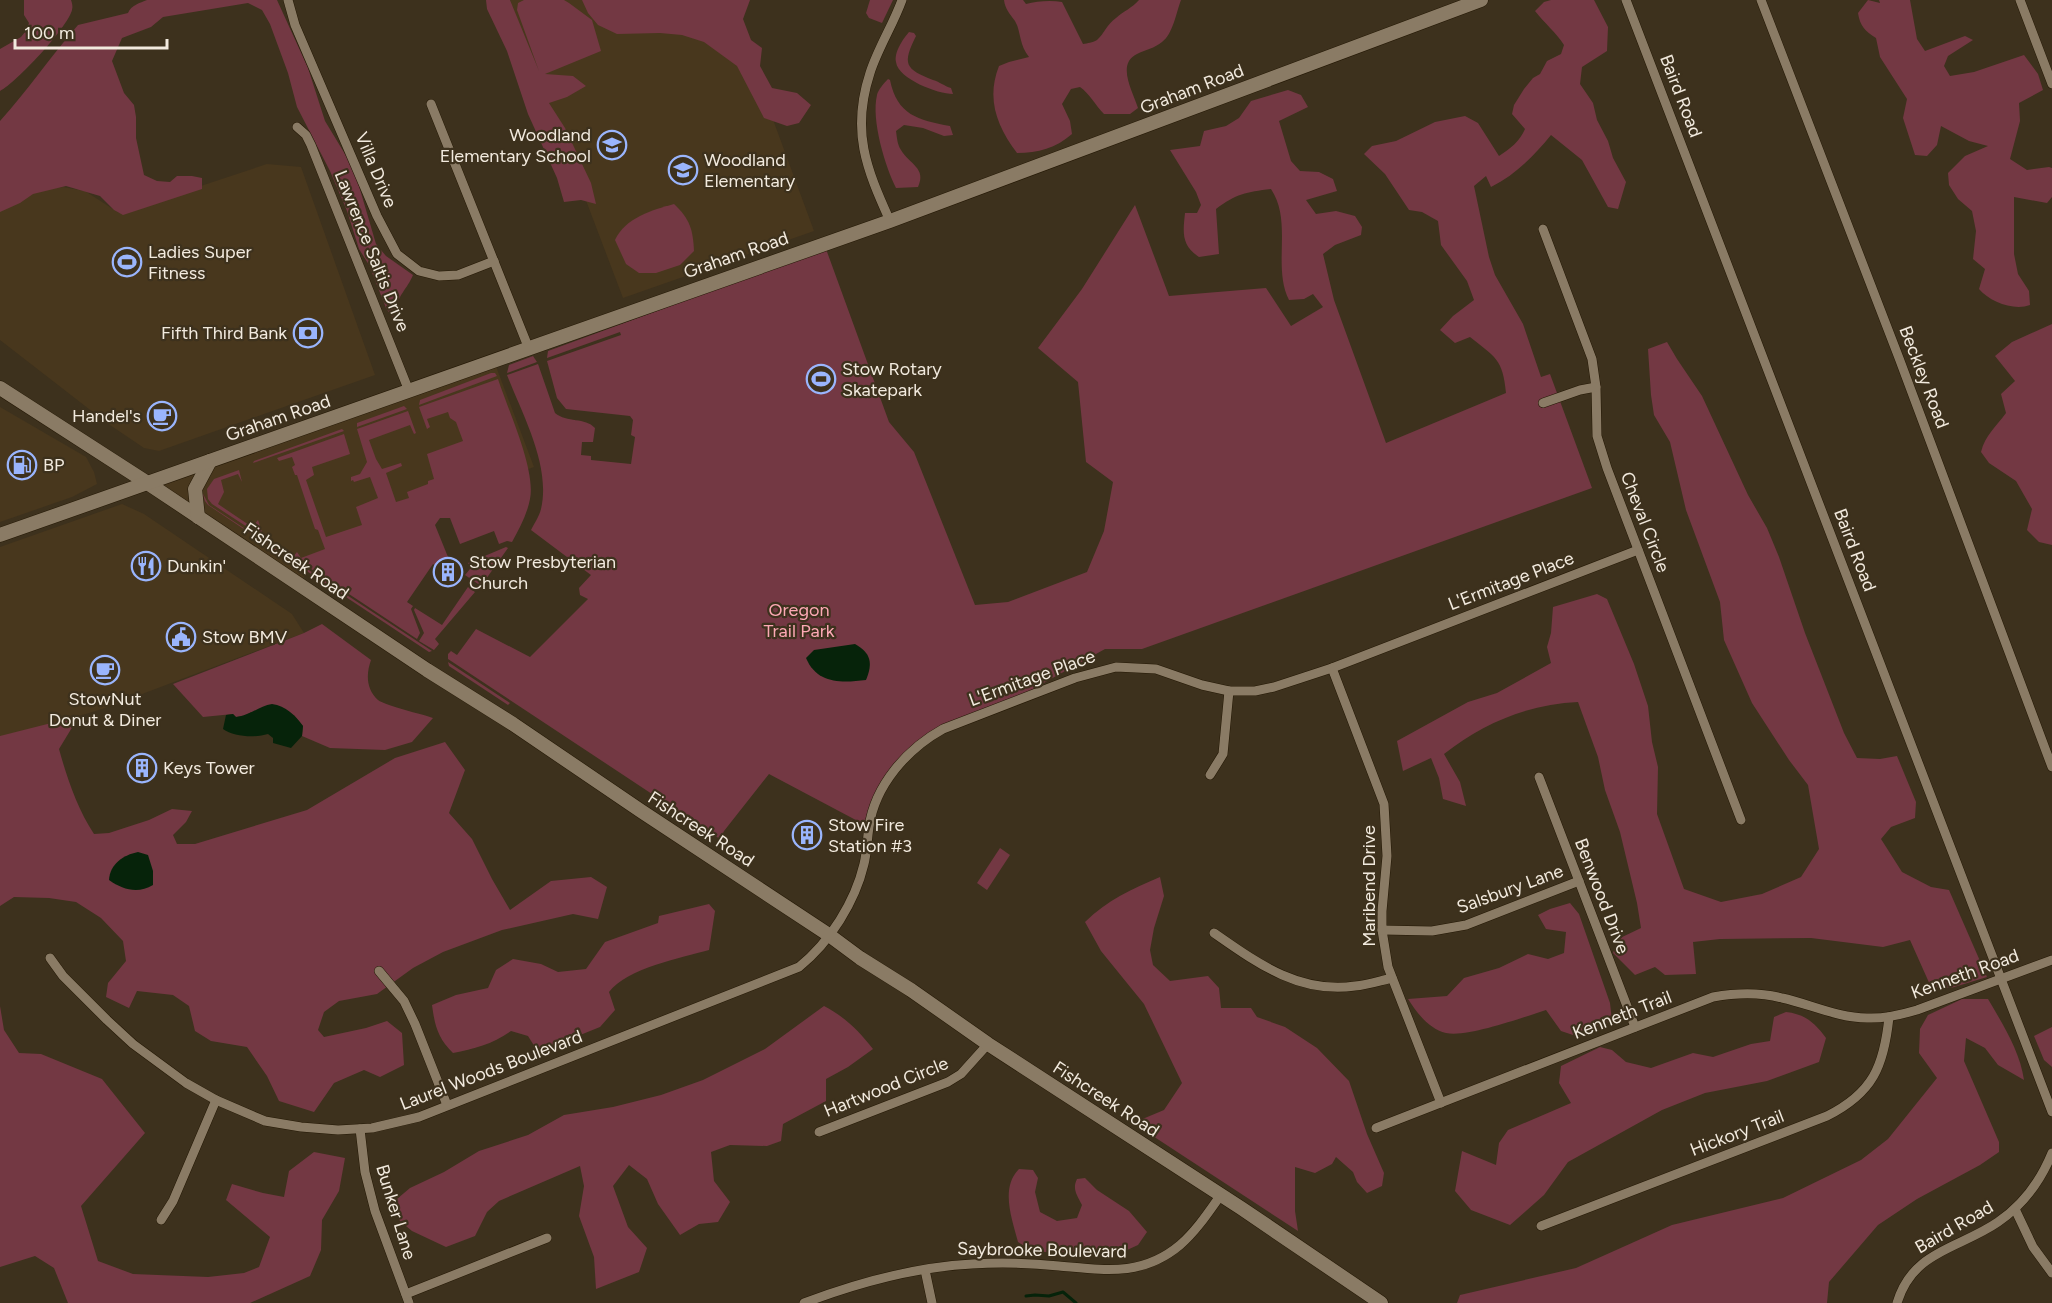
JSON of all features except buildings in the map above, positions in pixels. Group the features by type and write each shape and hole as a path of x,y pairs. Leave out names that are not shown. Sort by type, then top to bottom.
{"main road":[{"name":"Graham Road","path":"0,535 890,221 1481,0"},
{"name":"Fishcreek Road","path":"0,388 149,484 427,670 513,724 988,1044 1381,1303"},
{"path":"198,517 195,489 210,461"}],"street":[{"name":"Villa Drive","path":"288,0 295,25 377,216 397,254 418,271 439,276 458,275 494,261"},
{"path":"890,221 867,165 860,133 870,72 902,0"},
{"name":"Baird Road","path":"1626,0 2052,1112"},
{"name":"Beckley Road","path":"1761,0 1920,413 2052,767"},
{"path":"2020,0 2052,84"},
{"path":"431,104 530,349"},
{"name":"Lawrence Saltis Drive","path":"297,127 306,135 311,144 409,391"},
{"name":"Cheval Circle","path":"1543,229 1592,359 1599,447 1742,820"},
{"path":"1543,403 1596,387"},
{"name":"L'Ermitage Place","path":"829,935 852,899 865,862 872,813 885,782 902,761 926,738 958,722 1075,678 1116,667 1156,669 1202,685 1229,691 1255,691 1274,687 1332,668 1638,550"},
{"name":"Maribend Drive","path":"1332,668 1384,804 1387,856 1382,930 1385,953 1392,978 1440,1103"},
{"path":"1210,775 1222,754 1229,691"},
{"name":"Benwood Drive","path":"1539,777 1635,1027"},
{"name":"Salsbury Lane","path":"1382,930 1432,931 1466,925 1578,882"},
{"path":"1215,933 1267,968 1310,985 1354,987 1392,978"},
{"name":"Laurel Woods Boulevard","path":"50,958 63,976 133,1044 186,1083 216,1100 265,1121 317,1129 360,1129 403,1121 447,1105 783,974 799,967 812,957 829,935"},
{"name":"Kenneth Road","path":"1889,1017 1917,1010 2052,960"},
{"path":"379,971 404,1001 447,1105"},
{"name":"Kenneth Trail","path":"1376,1128 1713,998 1741,994 1768,995 1851,1017 1889,1017"},
{"name":"Hickory Trail","path":"1541,1226 1843,1108 1862,1093 1875,1076 1883,1057 1889,1017"},
{"name":"Hartwood Circle","path":"819,1132 948,1082 961,1074 988,1044"},
{"path":"161,1220 173,1201 216,1100"},
{"name":"Bunker Lane","path":"360,1129 365,1172 375,1211 407,1298"},
{"name":"Baird Road","path":"1898,1303 1910,1276 1923,1261 1976,1235 2015,1209 2036,1183 2052,1153"},
{"name":"Saybrooke Boulevard","path":"804,1303 867,1283 956,1265 1011,1263 1087,1270 1129,1269 1161,1258 1180,1245 1201,1223 1220,1196"},
{"path":"2015,1209 2033,1247 2052,1273"},
{"path":"407,1298 547,1238"},
{"path":"925,1270 932,1303"}],"shaded area":[{"name":"Woodland Elementary","path":"510,0 729,0 814,231 623,298"},
{"path":"267,164 301,167 375,375 159,451 144,448 107,423 0,340 0,210 29,191 63,187 85,191 119,213"},
{"path":"494,361 534,467 336,539 298,584 149,484"},
{"path":"0,407 86,457 97,484 72,497 0,522"},
{"path":"122,504 144,514 292,614 304,633 105,708 0,741 0,547"},
{"path":"855,644 864,651 869,659 866,680 831,680 816,673 806,658 814,650"},
{"path":"272,704 290,712 303,726 302,736 291,748 273,743 273,738 268,734 245,736 223,729 226,715 241,716"},
{"path":"138,852 148,855 153,871 153,885 131,890 109,880 112,869 118,861"}],"green space":[{"path":"24,0 71,0 72,9 61,29 40,54 0,91 0,49 21,37 25,32 29,23 24,15"},
{"path":"147,0 277,0 308,68 325,121 354,169 376,244 386,256 413,275 399,299 398,316 392,317 386,308 369,265 359,249 347,211 330,171 297,107 288,73 270,24 262,10 248,3 163,17 151,27 122,38 112,61 124,93 134,105 136,138 144,175 157,181 170,182 177,176 202,178 202,189 123,215 114,210 100,196 66,186 33,194 0,212 0,121 78,25 128,13 133,6"},
{"path":"486,0 510,0 539,71 517,10 518,3 524,0 564,0 592,20 601,51 545,74 573,76 586,86 567,97 549,103 565,128 591,183 596,204 581,200 564,202 557,178 528,114 507,51 487,9"},
{"path":"582,0 750,0 743,19 751,40 762,48 760,66 772,88 797,93 811,105 799,123 787,126 764,118 737,66 704,42 682,35 617,34 598,25 588,13"},
{"path":"870,0 893,0 882,23 869,18 866,13"},
{"path":"1004,0 1023,0 1026,4 1044,1 1062,2 1083,44 1097,40 1113,20 1139,0 1181,0 1172,29 1166,38 1156,46 1137,54 1128,64 1128,79 1138,108 1130,114 1104,114 1080,87 1071,89 1062,104 1070,121 1072,134 1046,149 1017,153 1004,133 996,112 995,78 999,66 1029,57 1023,48 1017,25"},
{"name":"Oregon Trail Park","path":"1594,0 1608,27 1607,51 1582,67 1580,84 1593,103 1597,120 1626,182 1618,209 1608,207 1582,160 1551,135 1531,158 1508,177 1491,187 1486,176 1474,186 1495,275 1523,324 1541,377 1550,374 1592,488 1142,649 1105,649 1004,705 943,728 897,767 869,827 769,774 720,839 448,659 451,651 457,655 476,629 530,657 588,599 580,595 579,588 591,575 531,530 541,509 542,476 534,441 507,375 538,364 555,413 565,418 586,422 595,428 593,442 582,442 581,455 591,456 591,460 631,464 635,437 631,435 633,420 630,416 566,409 557,398 547,361 621,335 620,332 547,358 548,351 826,249 889,422 914,452 975,605 1008,602 1087,572 1104,531 1113,482 1086,462 1078,382 1038,348 1082,289 1135,205 1169,296 1266,288 1291,326 1323,307 1313,294 1304,299 1289,300 1282,273 1281,215 1271,189 1242,194 1216,209 1219,254 1199,257 1189,248 1184,238 1185,213 1197,213 1201,205 1196,192 1170,150 1200,146 1204,131 1226,126 1239,118 1251,101 1288,90 1301,95 1308,107 1279,121 1291,161 1300,171 1319,172 1333,179 1337,191 1306,200 1316,214 1336,211 1355,216 1362,227 1361,235 1335,245 1323,254 1334,300 1386,443 1506,393 1503,373 1492,355 1470,337 1455,343 1440,330 1453,316 1474,300 1467,281 1441,245 1438,221 1422,212 1409,210 1385,174 1364,154 1372,146 1396,141 1435,122 1465,116 1478,123 1499,156 1511,148 1525,129 1512,114 1514,105 1533,78 1540,74 1547,61 1561,54 1564,45 1535,11 1544,2"},
{"path":"1868,0 1880,3 1879,0 1910,0 1917,39 1925,51 1965,36 1973,40 1948,56 1944,66 1950,76 1974,72 2024,55 2038,74 2043,90 2019,103 2020,121 2010,159 2027,170 2052,168 2052,197 2047,203 2014,197 2014,254 2018,274 2029,291 2030,305 2017,307 2003,304 1989,298 1979,289 1985,269 1973,259 1976,231 1972,211 1958,199 1949,185 1948,173 1965,156 1988,146 1969,141 1941,126 1937,145 1927,156 1915,155 1903,118 1907,99 1880,57 1876,38 1864,28 1859,18 1858,13"},
{"path":"909,32 916,36 908,59 912,69 951,88 953,94 938,91 911,80 898,68 896,54"},
{"path":"888,79 893,92 904,108 919,118 950,126 953,135 944,136 923,128 904,125 896,131 897,140 904,155 919,171 918,187 896,188 877,130 878,93"},
{"path":"674,204 690,225 694,251 680,265 656,273 639,273 626,264 615,240 625,226 640,216"},
{"path":"2052,324 2052,545 2039,542 2027,530 2032,509 2016,481 1989,463 1981,452 1988,436 2006,413 2001,394 2015,381 1995,356 2012,342"},
{"path":"1667,342 1702,396 1748,495 1767,528 1844,733 1857,758 1880,759 1897,756 1916,802 1915,818 1891,827 1881,839 1902,872 1931,887 1949,890 1987,977 1951,988 1931,987 1910,940 1883,947 1811,938 1720,939 1693,942 1696,974 1665,975 1655,967 1635,975 1613,953 1618,939 1641,928 1620,832 1605,790 1598,757 1578,702 1542,707 1507,717 1474,733 1444,754 1460,782 1466,806 1443,799 1439,778 1431,758 1403,771 1397,741 1468,702 1497,693 1551,663 1547,647 1551,633 1553,607 1597,594 1607,599 1634,664 1648,706 1652,742 1658,767 1657,814 1684,889 1721,902 1762,894 1801,877 1819,849 1808,785 1752,703 1724,640 1720,602 1686,510 1670,442 1654,415 1648,349"},
{"path":"533,356 537,362 507,373 509,365"},
{"path":"491,373 497,376 419,405 420,400"},
{"path":"498,379 520,439 529,472 531,487 527,511 512,542 499,544 494,531 460,544 450,518 440,518 435,525 448,557 440,568 433,564 407,602 413,606 411,609 420,633 417,639 293,557 297,552 301,558 325,549 318,530 315,529 297,475 292,467 295,465 292,457 279,461 277,458 344,434 350,454 312,467 314,475 306,480 326,537 362,525 356,507 378,498 370,477 351,481 351,477 360,474 367,462 357,429 408,411 416,433 414,434 410,425 369,440 382,469 401,463 402,466 386,473 396,502 409,498 407,492 428,484 428,481 434,479 427,454 463,441 456,422 450,418 448,412 427,419 430,427 427,429 419,407"},
{"path":"404,406 407,409 357,427 357,423"},
{"path":"342,429 344,431 253,463 254,461"},
{"path":"239,470 242,482 238,474 221,480 224,492 218,504 252,527 258,520 262,532 272,540 270,542 212,504 208,499 207,489 214,479"},
{"path":"202,492 209,505 280,552 208,505"},
{"path":"508,548 481,586 465,575 470,569 468,563"},
{"path":"301,565 432,651 429,652 299,566"},
{"path":"468,587 475,592 435,639 439,644 434,650 419,641 424,633 415,608 442,625"},
{"path":"322,624 371,660 368,681 371,691 378,700 433,718 412,742 385,750 330,748 302,736 303,726 294,715 251,712 245,716 236,717 233,714 203,717 173,684 304,633"},
{"path":"448,662 510,703 508,705 449,666"},
{"path":"79,716 59,749 73,793 94,834 109,833 149,820 172,809 192,811 186,822 173,835 177,844 195,844 307,810 395,758 445,742 465,770 449,813 472,839 510,910 551,881 591,877 607,887 598,919 573,914 502,930 443,952 413,968 377,994 339,1001 324,1012 318,1030 324,1037 387,1021 402,1033 404,1065 380,1077 364,1070 334,1083 314,1112 279,1101 267,1076 247,1047 211,1041 195,1031 189,1006 173,995 137,991 129,1008 106,997 108,983 126,961 123,941 101,918 76,902 49,898 14,897 0,906 0,736"},
{"path":"1000,848 1010,855 987,890 977,883"},
{"path":"1160,877 1164,896 1150,950 1153,965 1170,981 1208,976 1219,988 1221,1008 1251,1008 1257,1017 1285,1027 1317,1048 1349,1081 1367,1134 1384,1173 1382,1186 1367,1193 1357,1182 1353,1172 1336,1157 1332,1164 1315,1173 1295,1167 1295,1211 1298,1231 1133,1123 1164,1110 1182,1083 1144,1004 1101,951 1085,922 1111,901"},
{"path":"1570,903 1579,914 1610,1003 1612,1021 1573,1035 1561,1031 1546,1010 1481,1030 1455,1034 1440,1031 1429,1024 1419,1015 1408,999 1447,996 1464,978 1499,968 1528,954 1548,959 1564,953 1566,932 1546,929 1538,915"},
{"path":"709,904 715,911 709,950 655,965 628,976 609,992 615,1010 600,1027 538,1052 528,1036 511,1031 483,1045 453,1053 441,1037 436,1026 432,1005 456,995 488,988 496,970 513,959 541,964 558,972 586,969 605,942 658,923 659,916"},
{"path":"1962,999 1988,999 2010,1038 2022,1069 2024,1080 1998,1065 1985,1048 1966,1038 1964,1061 1999,1142 1999,1152 1980,1165 1917,1199 1878,1225 1829,1282 1827,1303 1457,1303 1460,1295 1576,1268 1672,1225 1783,1198 1861,1160 1888,1139 1937,1078 1919,1053 1920,1029 1928,1015"},
{"path":"0,1006 4,1030 19,1053 41,1054 102,1079 145,1133 81,1206 98,1261 133,1274 208,1277 244,1273 259,1267 270,1237 226,1200 232,1184 284,1197 289,1171 314,1152 345,1158 339,1191 322,1220 321,1250 310,1276 250,1303 68,1303 54,1268 35,1256 0,1267"},
{"path":"824,1006 851,1025 873,1049 826,1079 826,1101 783,1124 781,1141 767,1146 730,1145 711,1152 714,1181 730,1202 718,1222 699,1224 680,1235 658,1204 647,1179 629,1165 613,1186 628,1227 647,1248 639,1272 596,1289 594,1257 579,1216 584,1186 580,1166 499,1201 487,1212 475,1236 446,1247 412,1231 400,1221 391,1204 410,1188 444,1172 479,1151 528,1135 564,1115 613,1107 661,1095 703,1080 765,1049"},
{"path":"1786,1012 1809,1020 1826,1038 1819,1062 1767,1081 1705,1093 1662,1110 1568,1162 1544,1195 1510,1225 1471,1210 1455,1191 1462,1151 1496,1165 1499,1143 1508,1130 1571,1103 1559,1083 1561,1066 1600,1047 1612,1050 1626,1062 1651,1068 1693,1053 1713,1057 1751,1044 1770,1041 1774,1017"},
{"path":"2052,1027 2052,1067 2044,1060 2034,1036"},
{"path":"1019,1169 1033,1170 1038,1178 1035,1192 1040,1212 1057,1221 1077,1218 1082,1205 1075,1186 1077,1179 1085,1178 1097,1190 1129,1211 1147,1232 1138,1245 1127,1250 1043,1252 1030,1250 1018,1242 1009,1204 1010,1185"}],"waterway":[{"path":"1026,1296 1049,1296 1063,1292 1076,1303"}],"place":[{"name":"Woodland Elementary School","path":"612,145"},
{"name":"Woodland Elementary","path":"683,170"},
{"name":"Ladies Super Fitness","path":"127,262"},
{"name":"Fifth Third Bank","path":"308,333"},
{"name":"Stow Rotary Skatepark","path":"821,379"},
{"name":"Handel's","path":"162,416"},
{"name":"BP","path":"22,465"},
{"name":"Dunkin'","path":"146,566"},
{"name":"Stow Presbyterian Church","path":"448,572"},
{"name":"Stow BMV","path":"181,637"},
{"name":"StowNut Donut & Diner","path":"105,670"},
{"name":"Keys Tower","path":"142,768"},
{"name":"Stow Fire Station #3","path":"807,835"}]}
